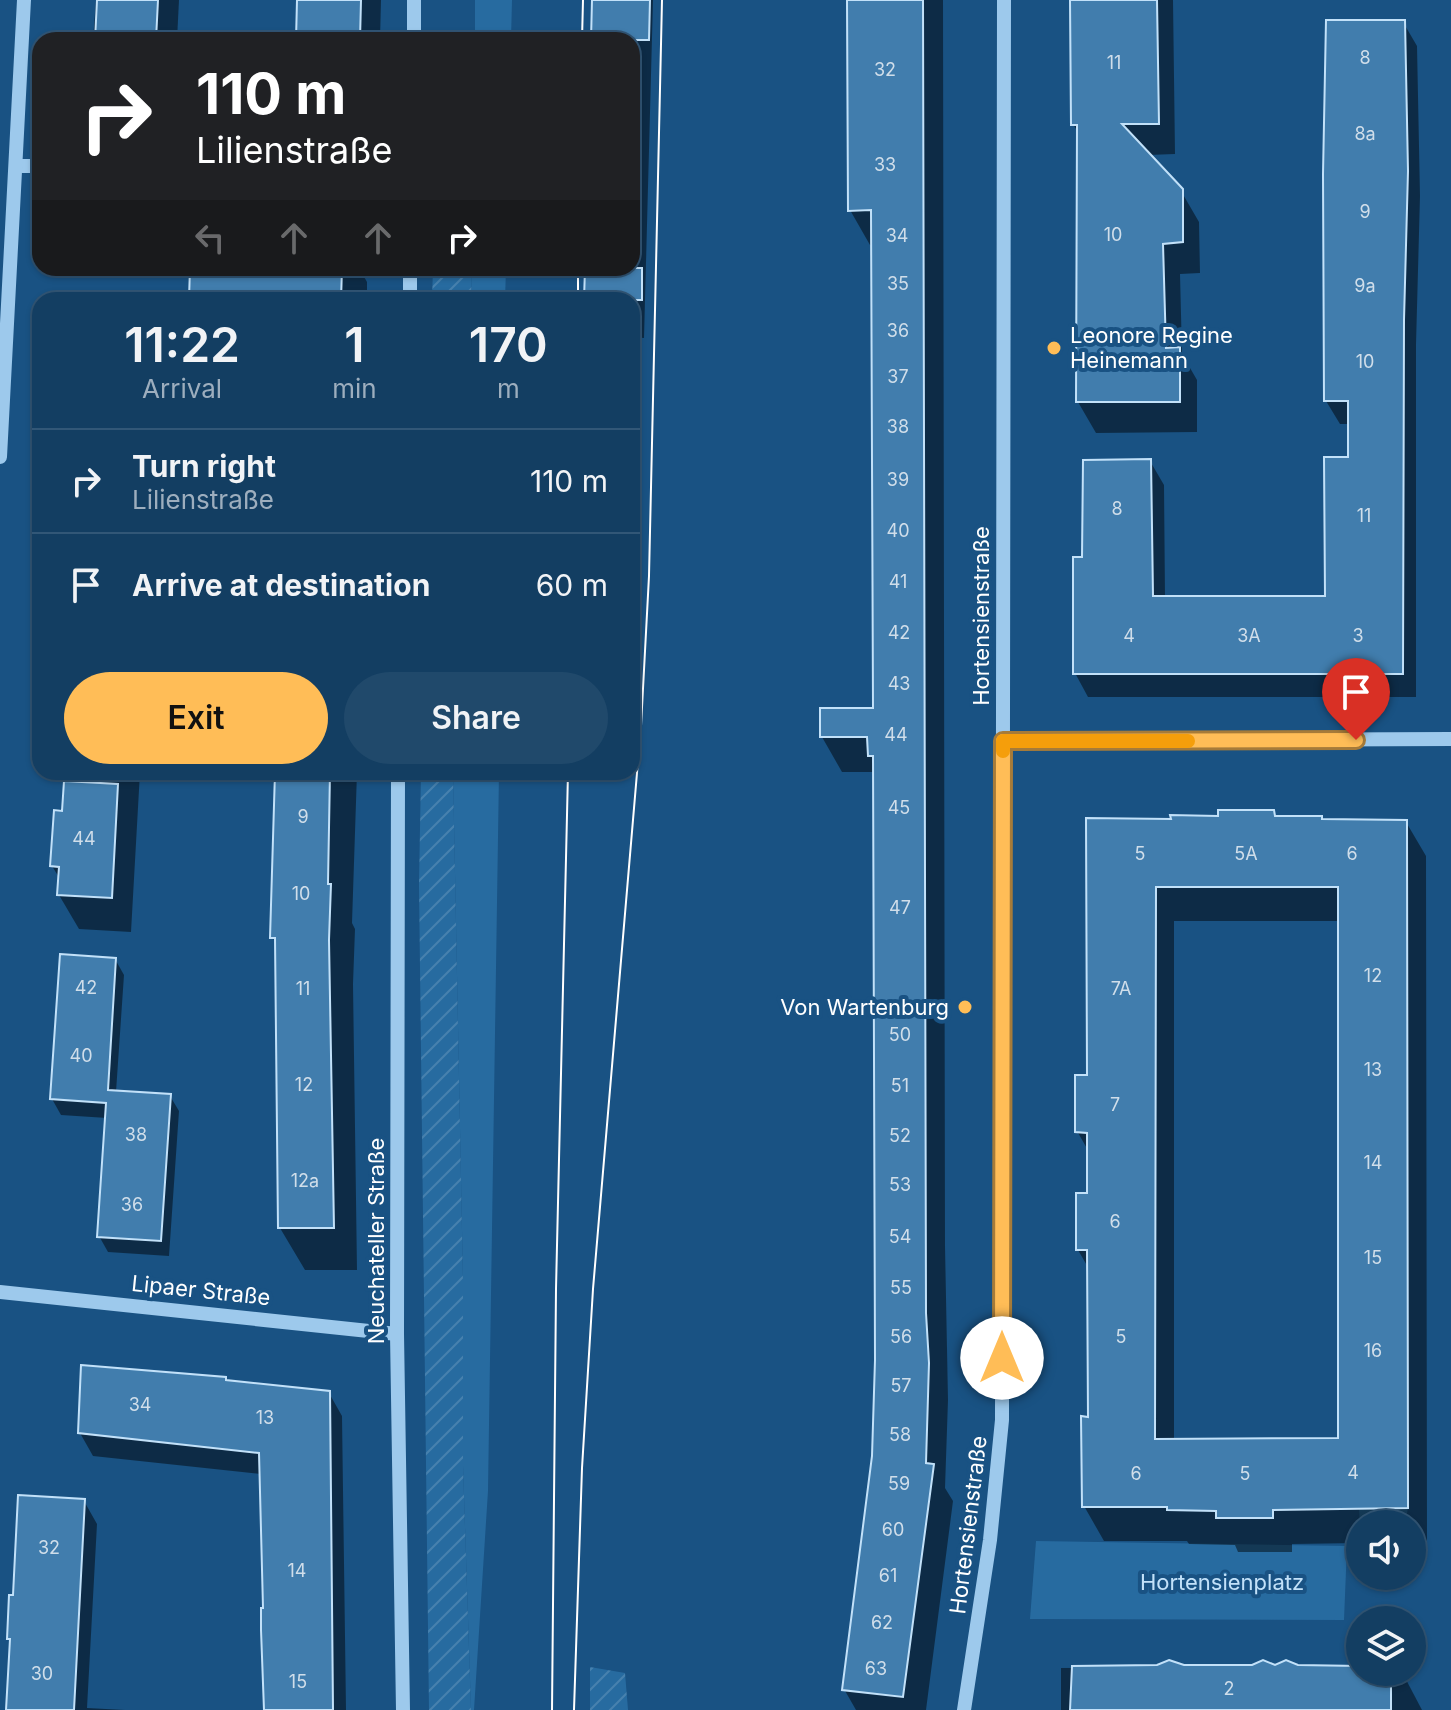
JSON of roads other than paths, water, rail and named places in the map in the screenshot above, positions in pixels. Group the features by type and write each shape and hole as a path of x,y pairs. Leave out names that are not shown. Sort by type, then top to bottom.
{"street":[{"path":"0,457 24,0"},
{"path":"414,0 414,32"},
{"name":"Hortensienstraße","path":"964,1710 990,1540 1002,1420 1004,0"},
{"path":"16,166 32,166"},
{"path":"1003,741 1451,739"},
{"name":"Neuchateller Straße","path":"398,780 397,1334 403,1710"},
{"name":"Lipaer Straße","path":"0,1292 397,1334"}],"tram line":[{"path":"582,32 583,0"},
{"path":"640,738 649,576 662,0"},
{"path":"578,276 578,292"},
{"path":"552,1710 556,1289 568,780"},
{"path":"574,1710 582,1468 593,1289 636,780"}],"place":[{"name":"Leonore Regine Heinemann","path":"1054,348"},
{"name":"Von Wartenburg","path":"965,1007"}],"park label":[{"name":"Hortensienplatz","path":"1222,1582"}]}
